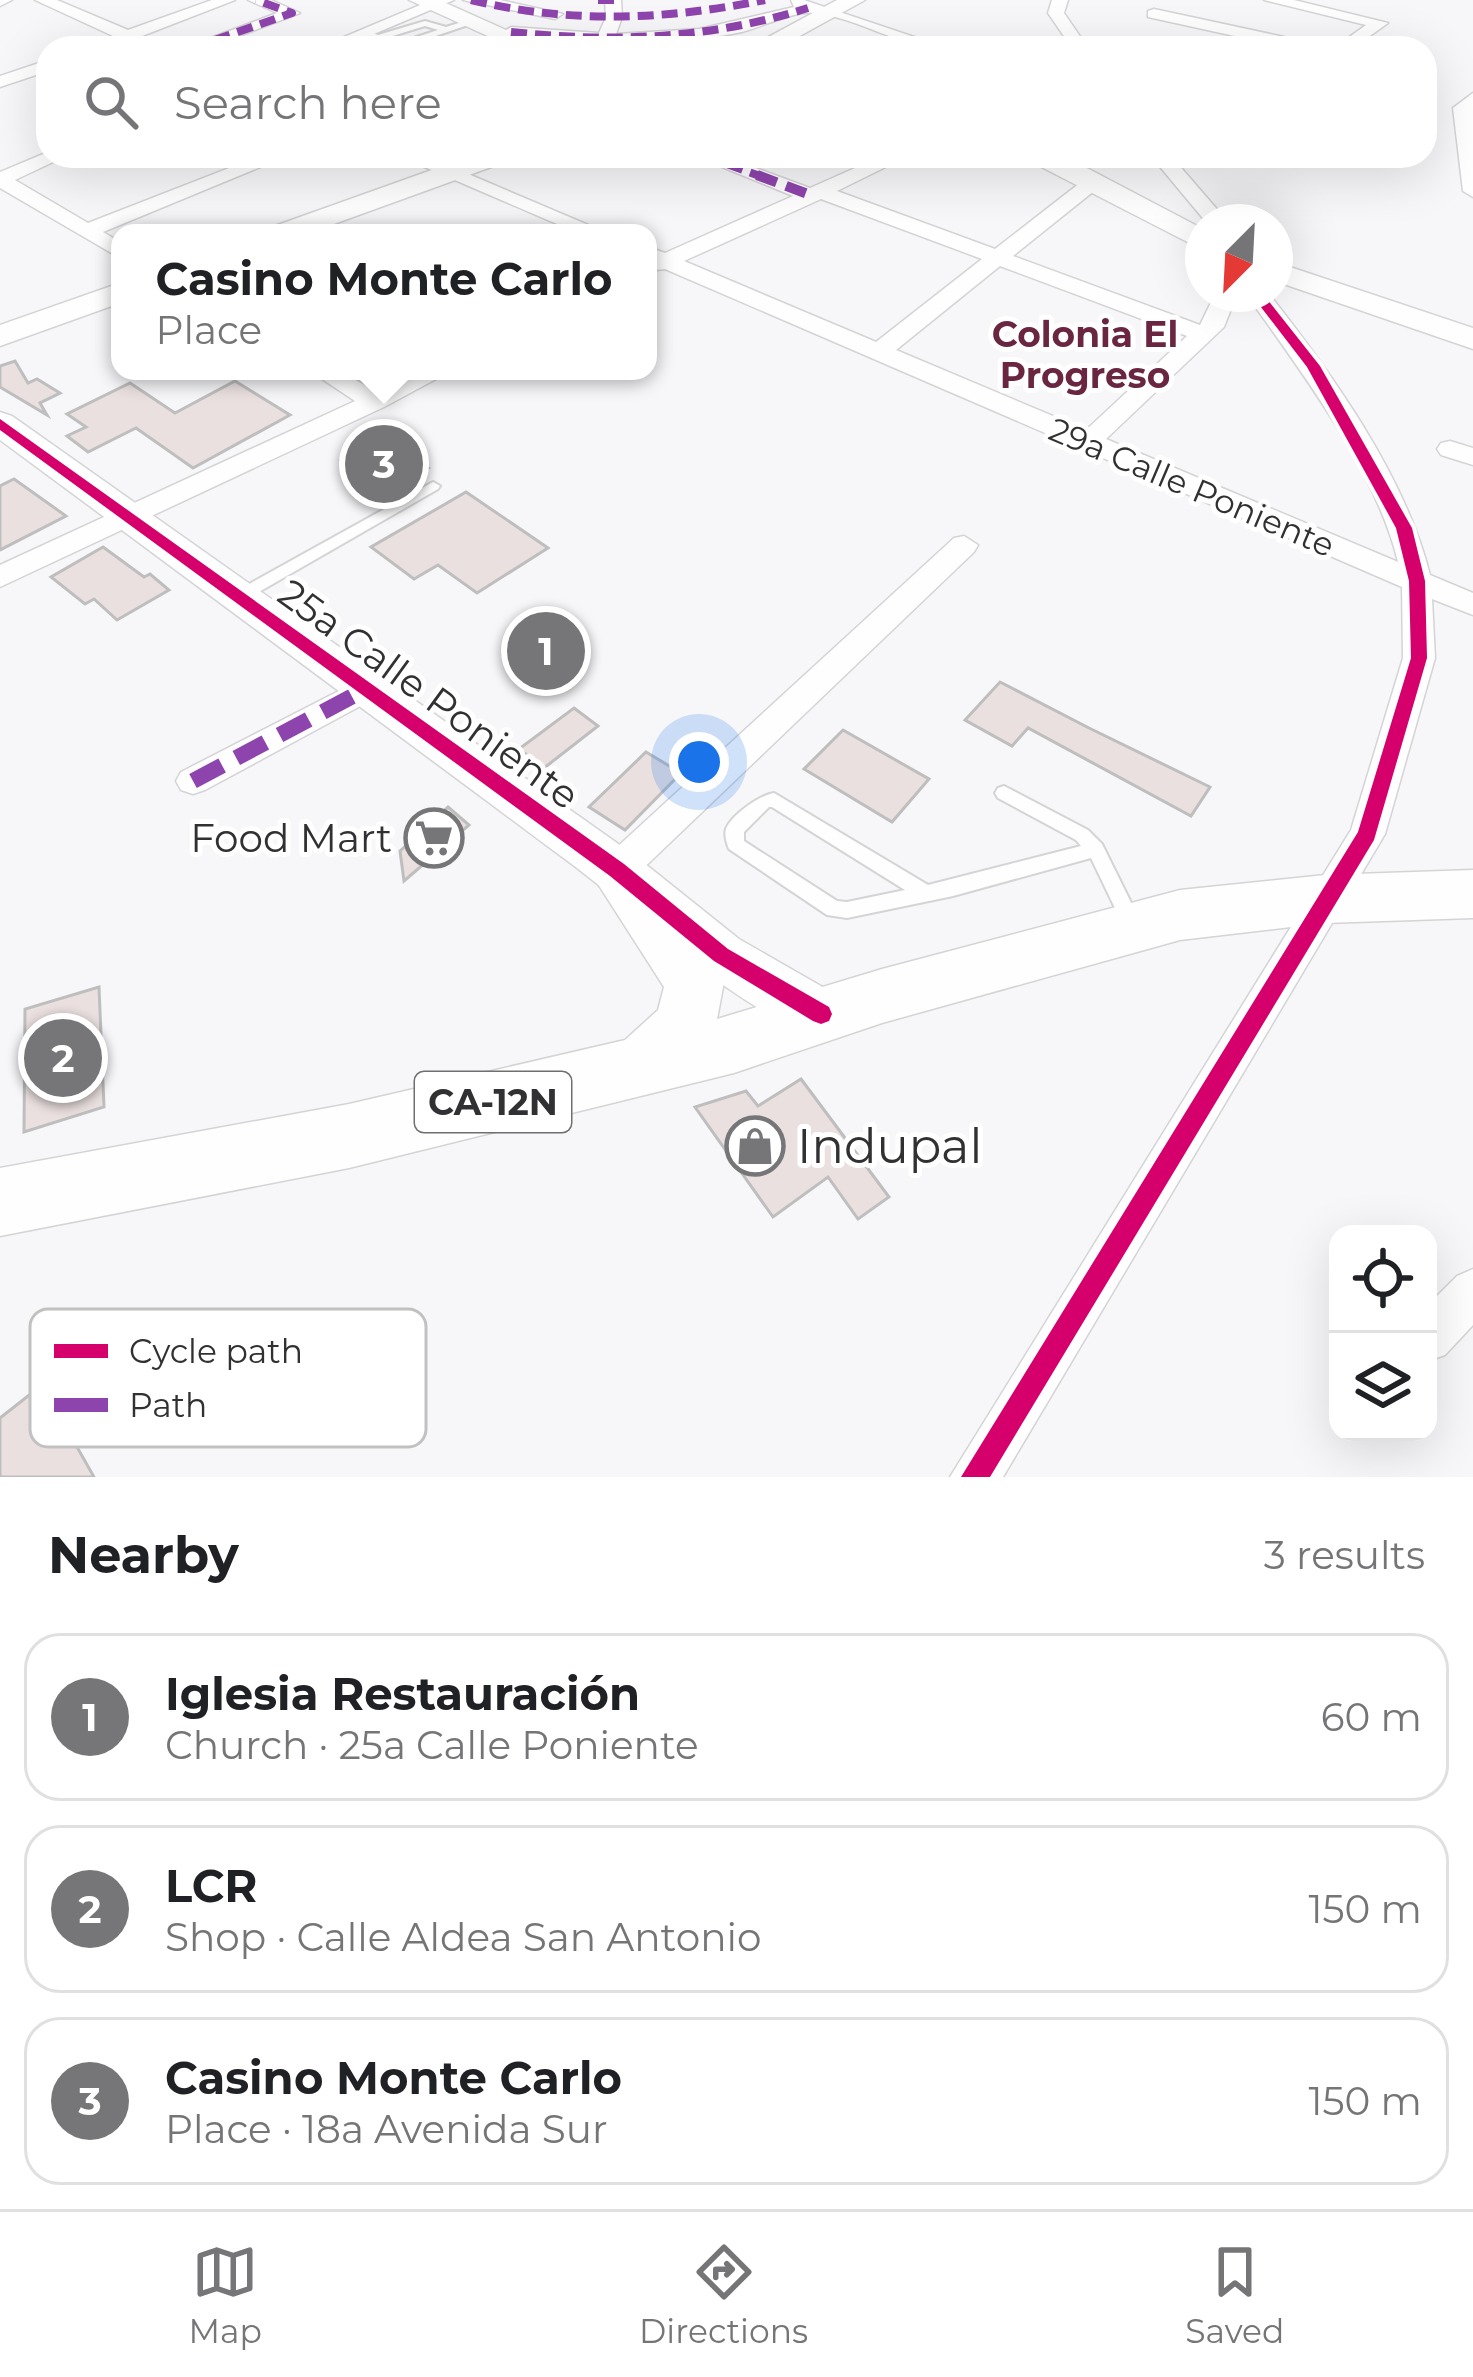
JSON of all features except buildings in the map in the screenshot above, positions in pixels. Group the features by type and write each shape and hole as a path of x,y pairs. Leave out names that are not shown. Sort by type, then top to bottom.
{"main road":[{"path":"617,870 694,982 690,1015 682,1030 669,1046 637,1067"},
{"path":"637,1067 734,1044 821,1014 1133,926 1244,905 1473,894"},
{"name":"CA-12N","path":"0,1202 349,1136 637,1067"}],"street":[{"path":"43,0 127,36 227,0"},
{"path":"226,36 292,13 256,0"},
{"path":"598,0 686,15 765,0"},
{"path":"790,0 900,36"},
{"path":"620,36 733,28 854,0"},
{"path":"1060,0 1056,13 1072,36"},
{"path":"1272,0 1380,23 1360,36"},
{"path":"368,36 432,2 506,36"},
{"path":"1146,4 1169,31"},
{"path":"1146,4 1267,36"},
{"path":"462,17 615,6"},
{"path":"606,36 615,6"},
{"path":"778,36 818,10"},
{"path":"512,32 587,36"},
{"path":"0,82 36,68"},
{"path":"1473,98 1462,108 1473,190"},
{"path":"0,179 36,164"},
{"path":"87,231 247,168"},
{"path":"438,168 574,224"},
{"path":"306,224 459,168"},
{"path":"740,168 1204,334"},
{"path":"657,261 872,168"},
{"path":"1066,168 1185,232"},
{"path":"1178,168 1203,204"},
{"path":"0,179 111,246"},
{"path":"876,354 1091,183"},
{"name":"29a Calle Poniente","path":"657,263 1473,605"},
{"path":"1293,277 1473,339"},
{"path":"0,336 111,295"},
{"path":"1087,443 1222,312"},
{"path":"975,1477 1367,834 1419,658 1417,580 1404,528 1313,366 1271,312"},
{"path":"337,380 375,402"},
{"path":"0,577 420,380"},
{"name":"25a Calle Poniente","path":"0,423 617,870 721,956 821,1014"},
{"path":"617,870 964,544"},
{"path":"193,781 366,689"},
{"path":"1433,1333 1473,1292"}],"lane":[{"path":"420,36 462,17"},
{"path":"238,597 433,486"},
{"path":"1004,793 1082,836 1096,849 1133,926"},
{"path":"926,893 774,800 765,801 735,829 735,844 834,909 858,909 926,893 1096,849"}],"marked path":[{"path":"226,36 292,13 256,0"},
{"path":"471,0 581,18 655,17 765,0"},
{"path":"598,0 619,0"},
{"path":"674,36 736,28 808,8"},
{"path":"511,32 560,36"},
{"path":"737,168 813,196"},
{"path":"193,781 366,689"}],"cycle path":[{"path":"975,1477 1367,834 1419,658 1417,581 1404,528 1313,366 1271,312"},
{"path":"0,423 617,870 721,955 821,1014"}],"place":[{"name":"Casino Monte Carlo","path":"384,464"},
{"name":"Iglesia Restauración","path":"546,651"},
{"name":"Food Mart","path":"434,838"},
{"name":"LCR","path":"63,1058"},
{"name":"Indupal","path":"755,1146"}],"district":[{"name":"Colonia El Progreso","path":"1085,354"}]}
